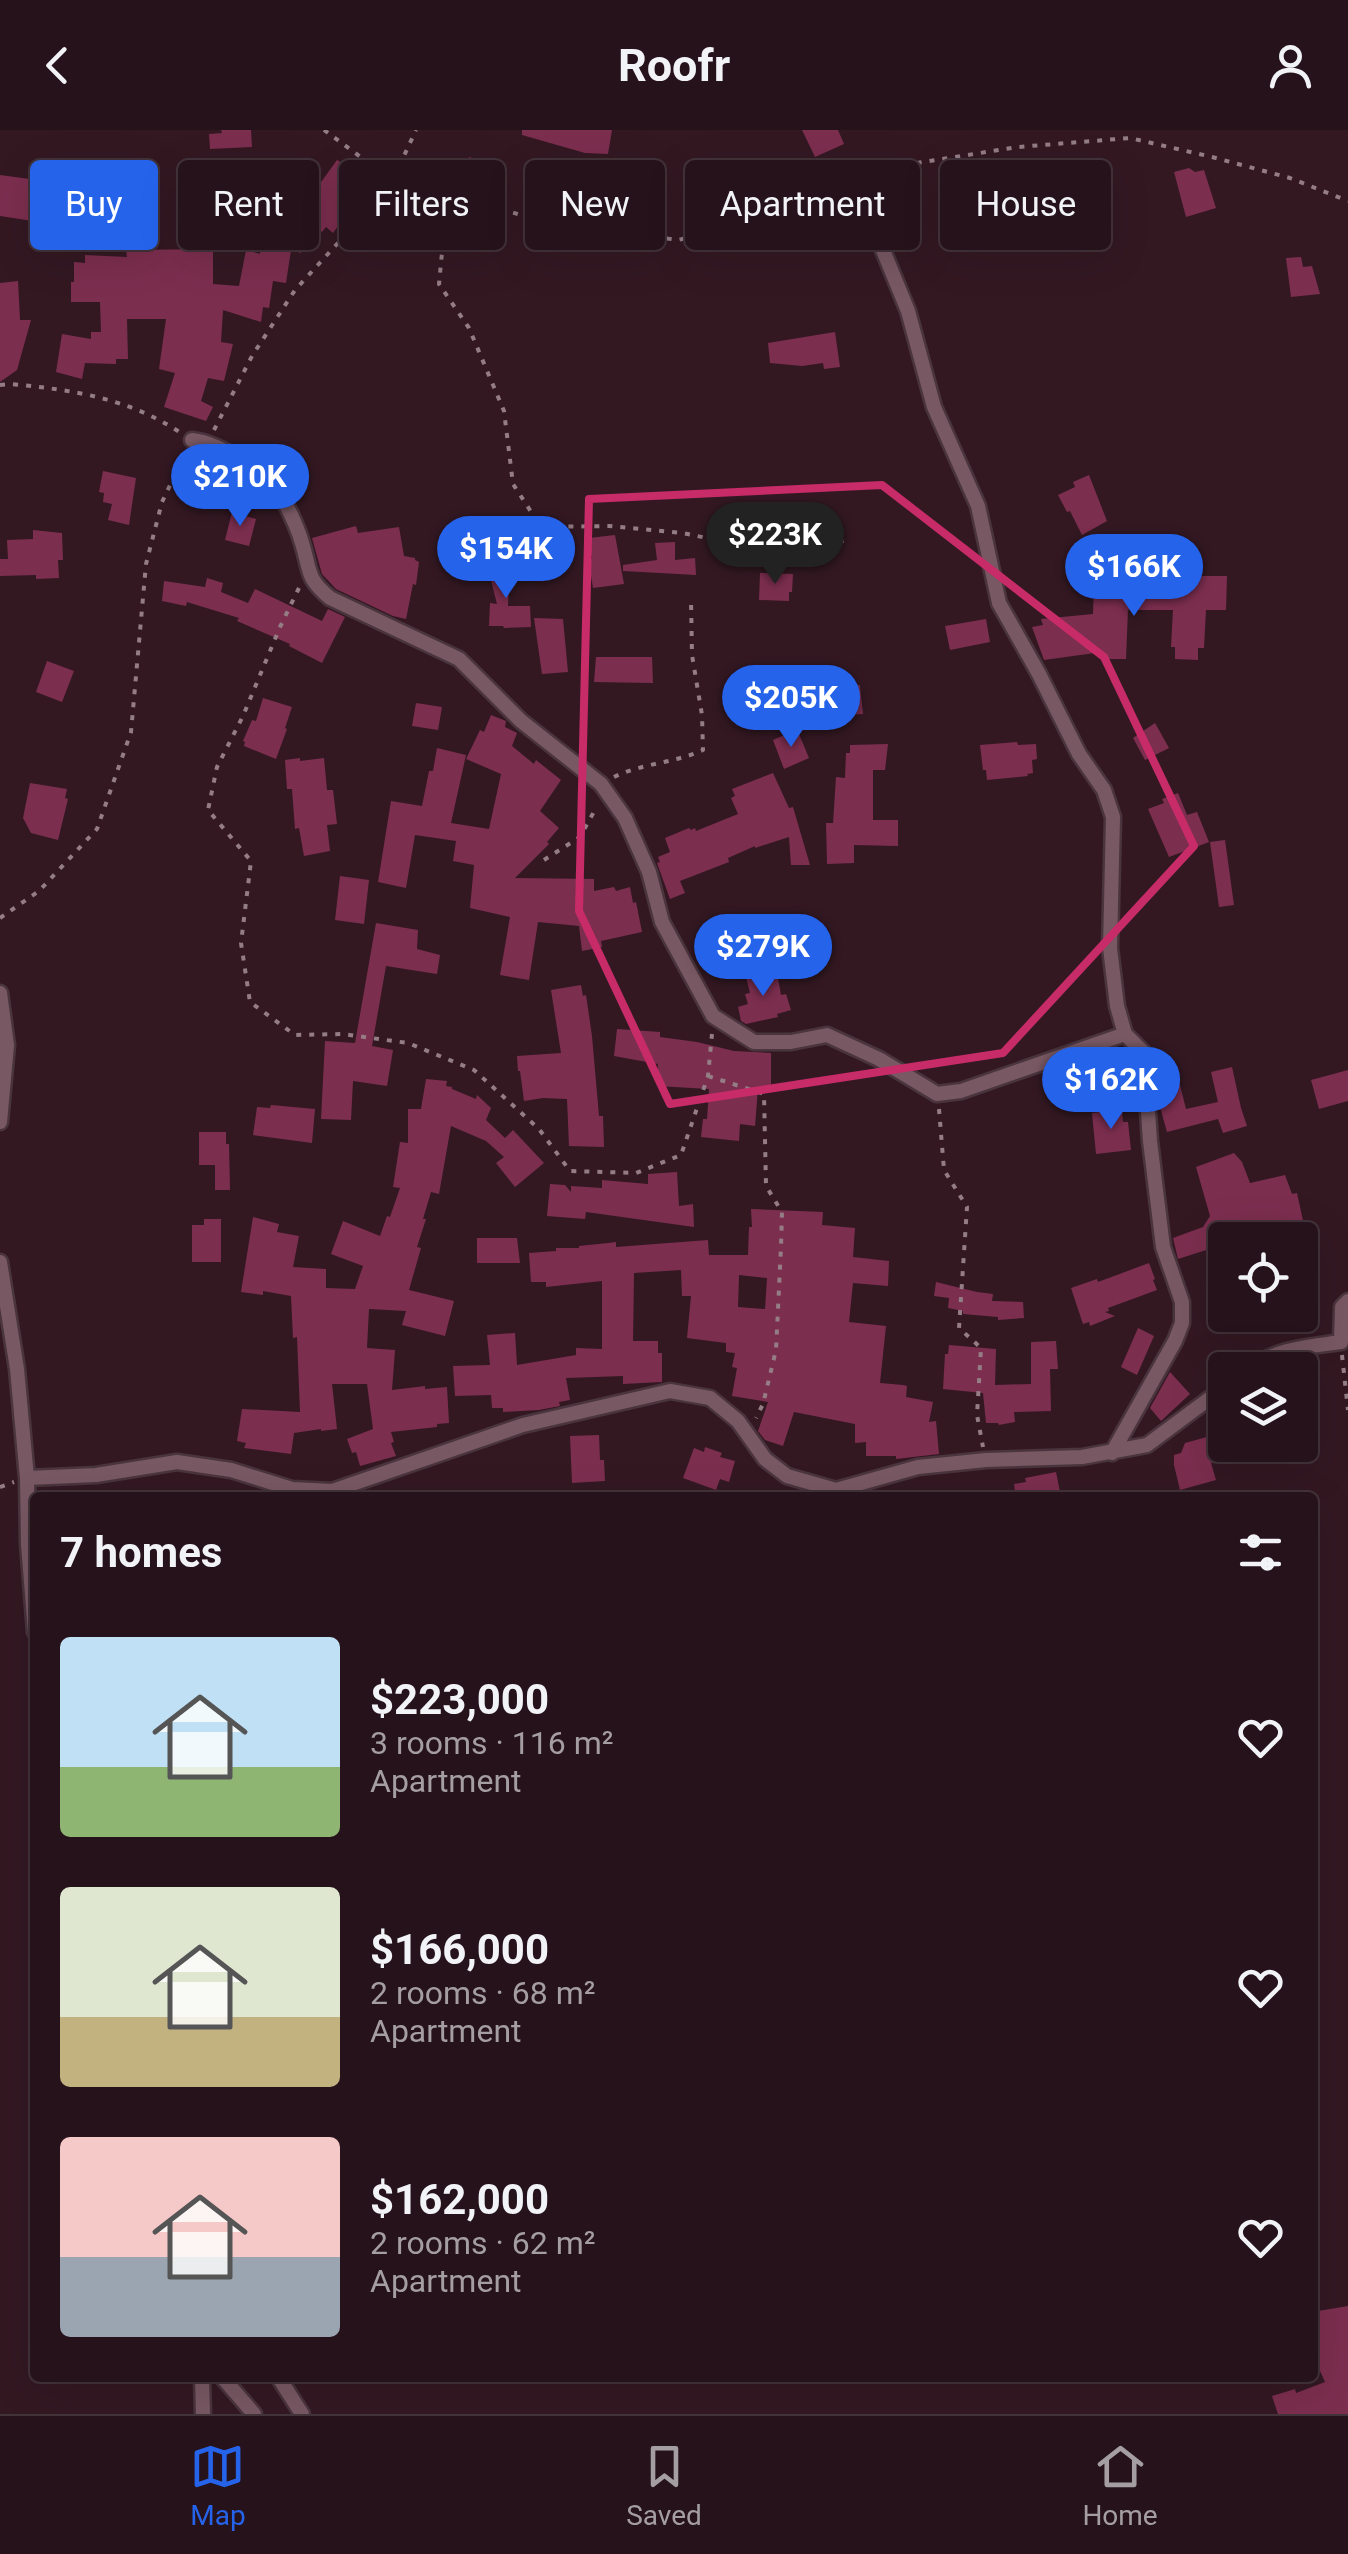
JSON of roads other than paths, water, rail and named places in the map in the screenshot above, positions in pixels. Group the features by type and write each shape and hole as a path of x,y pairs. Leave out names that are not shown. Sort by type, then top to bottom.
{"street":[{"path":"883,250 908,311 934,408 978,506 999,603 1079,754 1104,790 1113,818 1110,948 1117,1006 1125,1034 1144,1053 1162,1247 1182,1302 1182,1323 1112,1453"},
{"path":"200,441 251,467 282,496 302,543 308,570 316,586 330,598 459,660 521,721 601,784 625,818 649,872 662,922 713,1016 754,1042 790,1042 827,1035 879,1059 937,1094 961,1091 1125,1034"},
{"path":"0,993 8,1045 0,1122"},
{"path":"0,1262 17,1369 30,1569"},
{"path":"1279,1352 1341,1342 1342,1307 1348,1301"},
{"path":"27,1478 96,1475 177,1462 231,1470 292,1489 332,1490 523,1425 670,1391 710,1398 738,1421 766,1460 787,1476 834,1492"},
{"path":"846,1492 918,1467 1082,1457 1147,1445 1208,1400"},
{"path":"202,2382 202,2414"},
{"path":"226,2382 254,2414"},
{"path":"282,2382 302,2414"}]}
